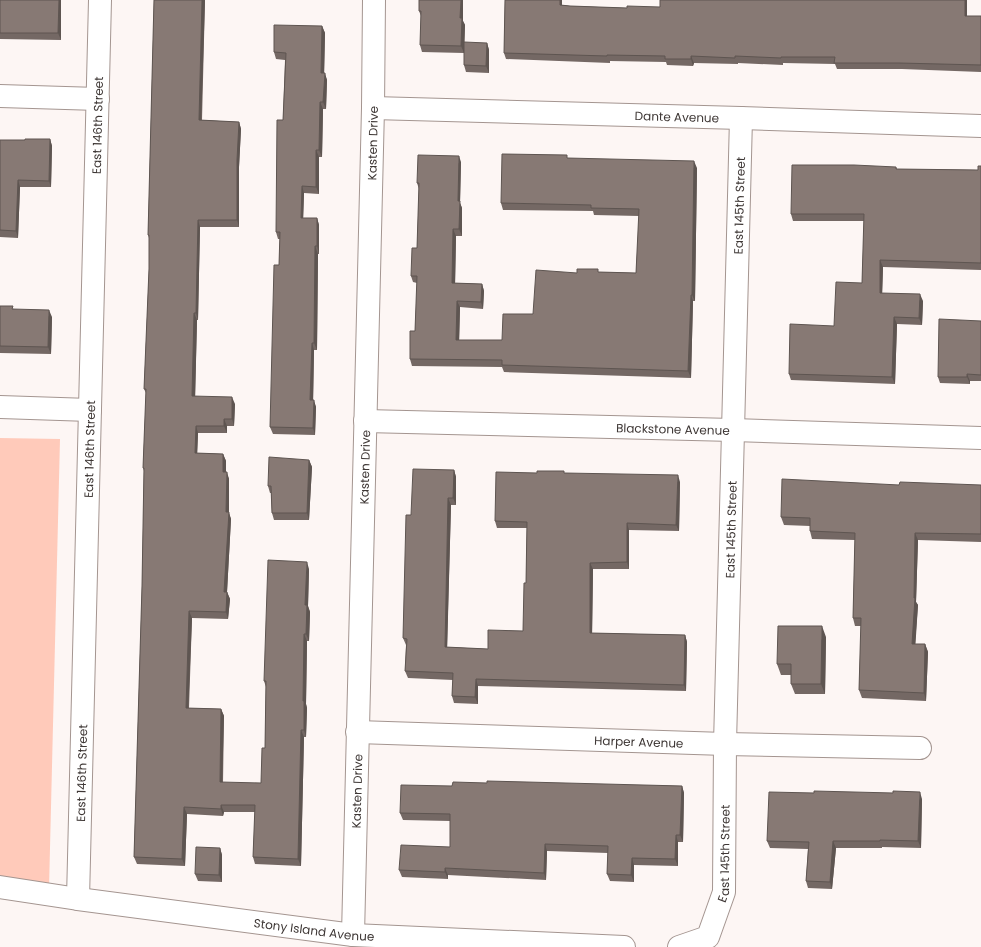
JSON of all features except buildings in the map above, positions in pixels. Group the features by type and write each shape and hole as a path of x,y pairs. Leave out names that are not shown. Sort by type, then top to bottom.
{"street":[{"name":"East 146th Street","path":"78,899 100,0"},
{"name":"Kasten Drive","path":"353,935 373,108 374,0"},
{"path":"0,96 98,99"},
{"name":"Dante Avenue","path":"373,108 981,126"},
{"name":"East 145th Street","path":"679,947 708,937 724,892 725,744 741,118"},
{"path":"0,407 90,410"},
{"name":"Blackstone Avenue","path":"365,421 981,438"},
{"name":"Harper Avenue","path":"357,732 725,744 920,748"},
{"path":"0,887 78,899"},
{"name":"Stony Island Avenue","path":"78,899 353,935 624,947"}],"shaded area":[{"path":"0,438 60,439 49,889 0,881"}]}
